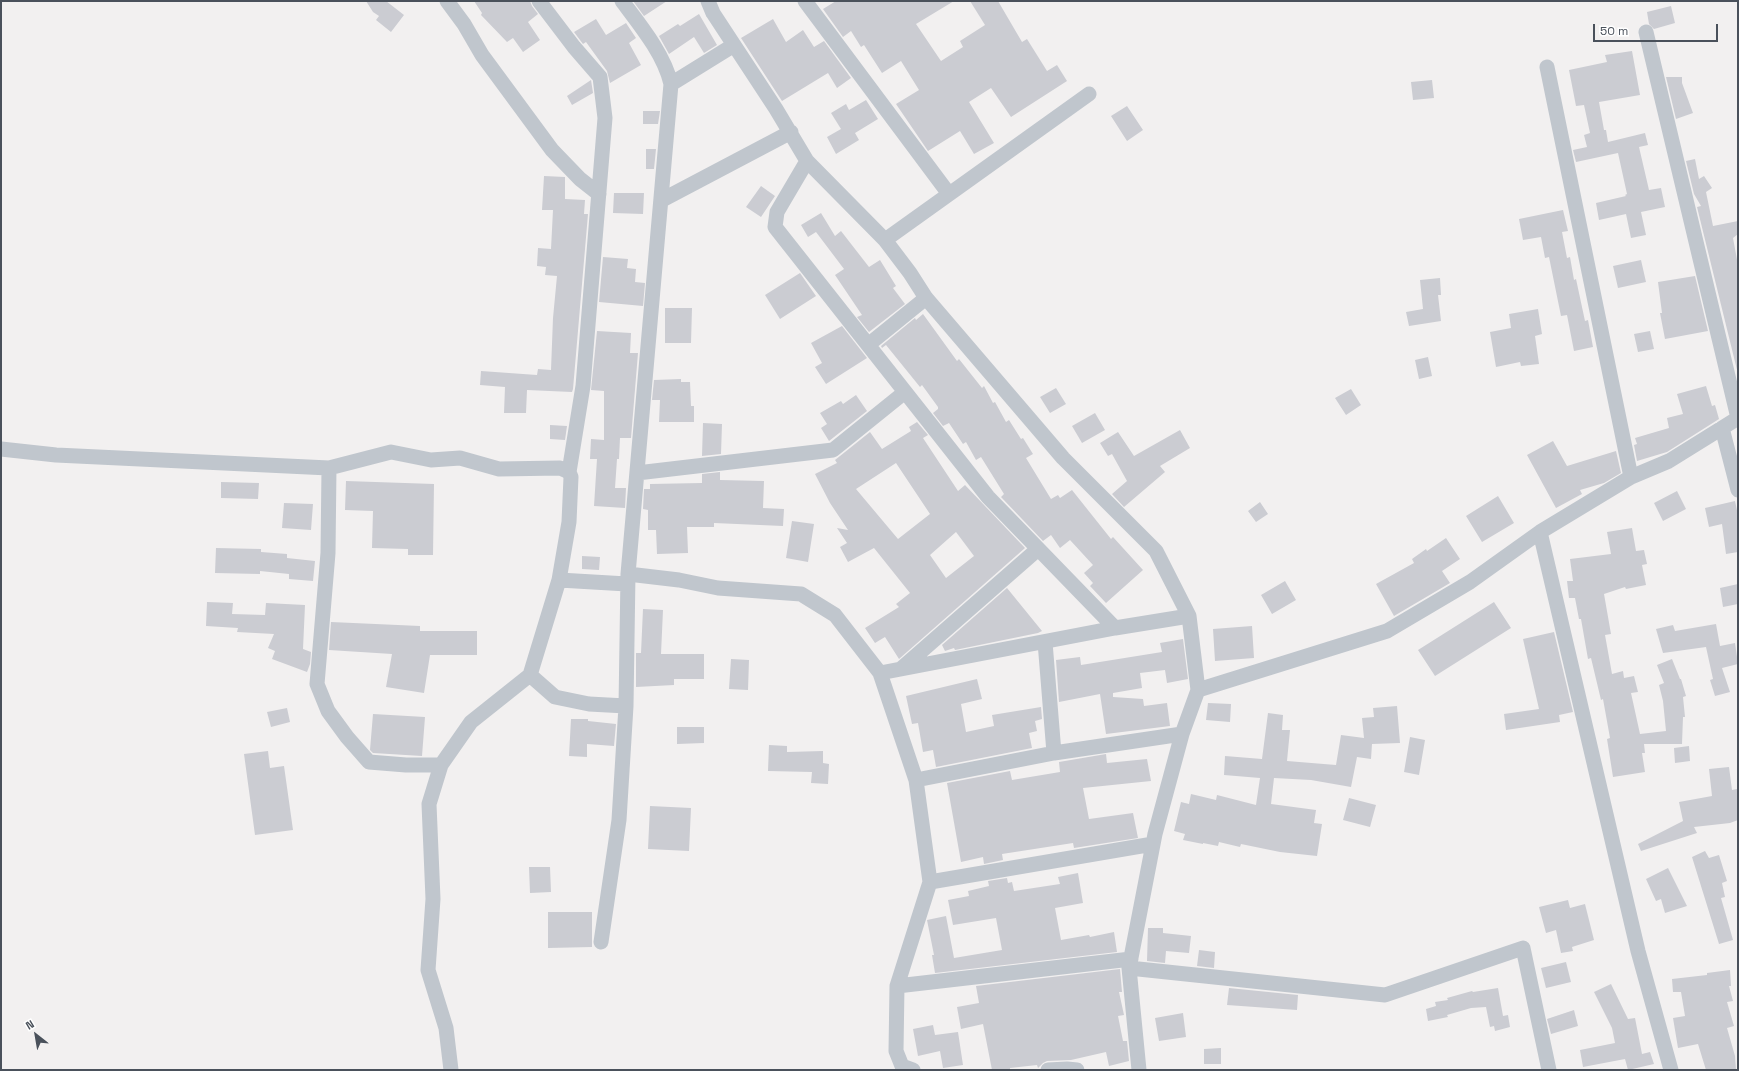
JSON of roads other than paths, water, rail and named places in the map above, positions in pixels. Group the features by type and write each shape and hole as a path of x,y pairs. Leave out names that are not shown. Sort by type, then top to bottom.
{"street":[{"path":"447,1 464,24 482,55 552,150 580,178 599,194"},
{"path":"451,1070 446,1028 428,970 433,899 429,804 441,765 471,722 530,674 559,580 569,522 571,477 569,472 583,386 599,194 605,118 600,77 574,47 539,1"},
{"path":"601,942 619,820 626,706 627,579 662,200 671,84 669,72 645,31 622,1"},
{"path":"708,1 713,13 791,132 807,161 885,240 910,273 926,298 1063,458 1156,551 1189,616 1198,690 1182,734 1153,844 1130,963 1139,1070"},
{"path":"805,1 949,194"},
{"path":"1198,690 1387,631 1470,582 1540,532 1631,477 1669,461 1738,418 1646,32"},
{"path":"671,84 734,45"},
{"path":"1547,67 1631,477"},
{"path":"885,240 1089,94"},
{"path":"662,200 791,132"},
{"path":"807,161 776,212 775,227 988,497 1115,628"},
{"path":"868,345 926,298"},
{"path":"637,473 833,450 905,392"},
{"path":"1722,428 1738,490"},
{"path":"4,446 56,455 329,468 391,452 431,460 460,458 500,469 560,468 569,472"},
{"path":"329,468 328,553 317,684 328,711 369,762 406,765 441,765"},
{"path":"1540,532 1638,951 1671,1070"},
{"path":"901,669 1038,549"},
{"path":"559,580 679,580 718,588 800,594 835,615 880,673 916,780 930,882 897,986 896,1051 904,1069"},
{"path":"880,673 1115,628 1189,616"},
{"path":"1046,642 1054,753"},
{"path":"530,674 555,697 589,704 626,706"},
{"path":"916,780 1054,753 1182,734"},
{"path":"930,882 1153,844"},
{"path":"897,986 1130,963 1385,995 1523,948 1549,1070"},
{"path":"1048,1070 1067,1068 1077,1070"}]}
